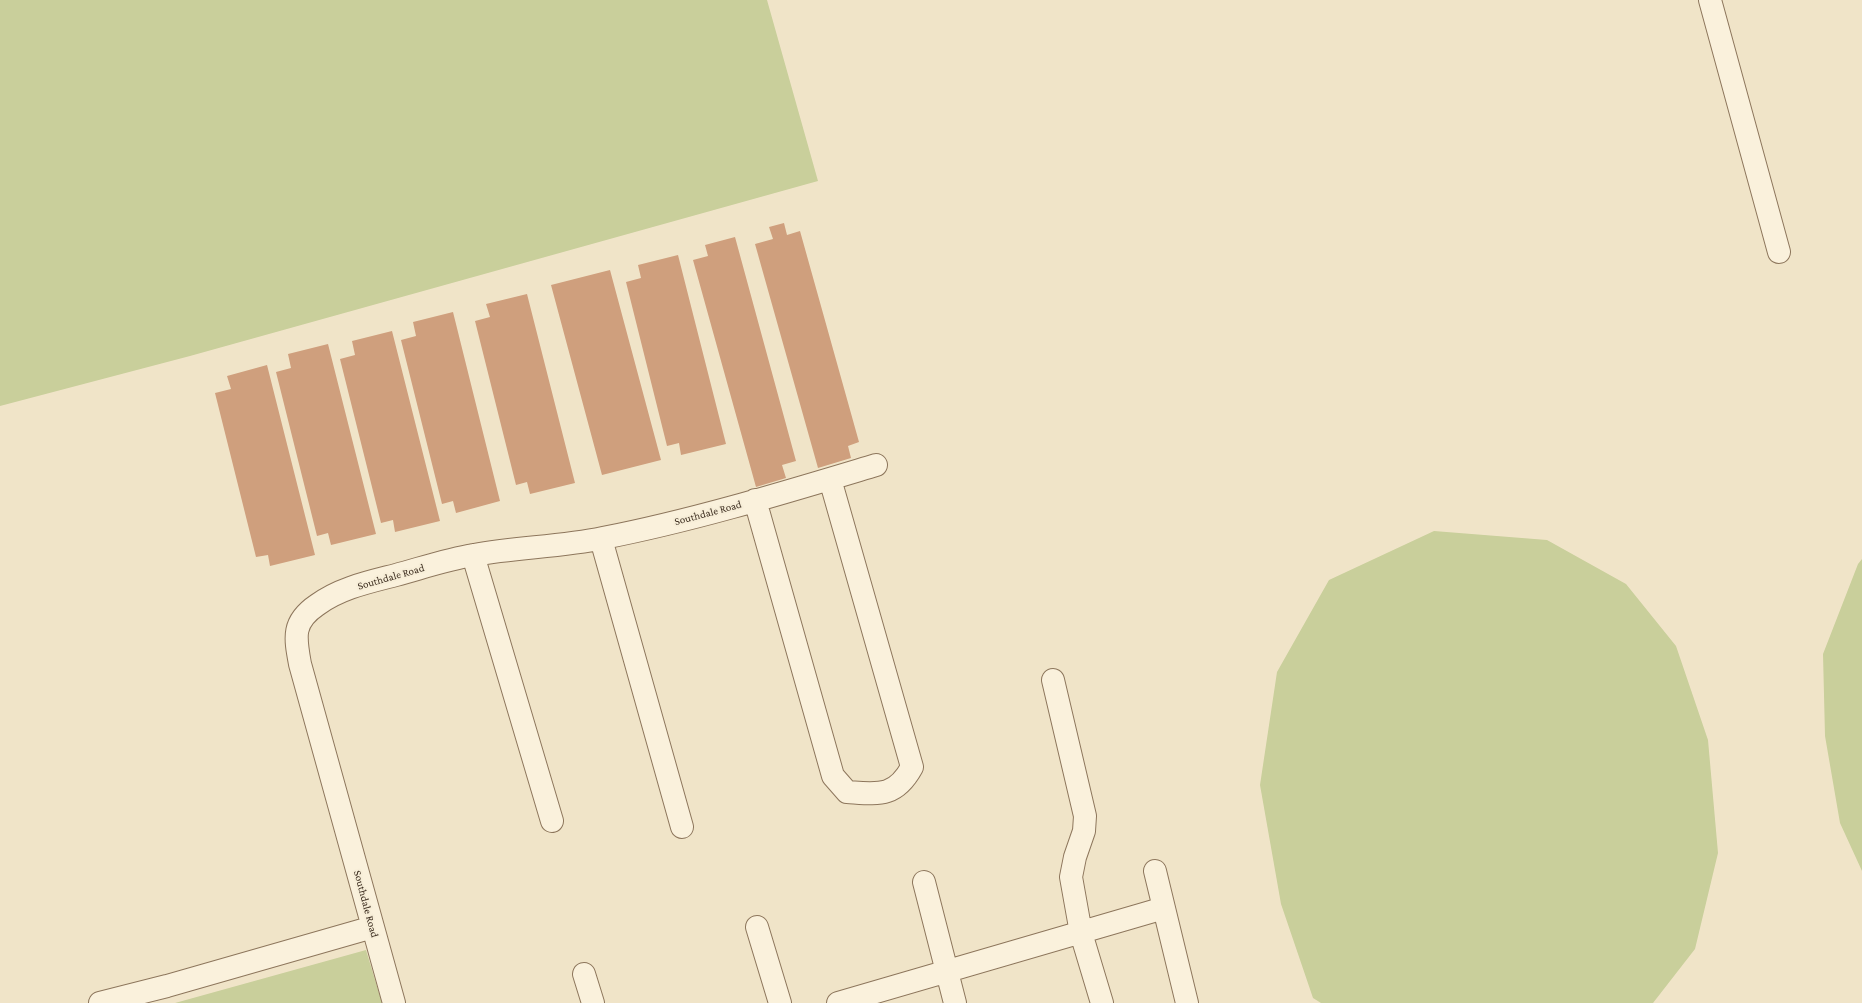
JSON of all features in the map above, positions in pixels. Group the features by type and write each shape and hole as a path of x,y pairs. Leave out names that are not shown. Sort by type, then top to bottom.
{"street":[{"path":"1710,0 1779,252"},
{"name":"Southdale Road","path":"394,1003 300,664 296,641 296,631 302,618 317,605 336,594 366,583 473,555 556,546 601,539 646,529 876,466"},
{"path":"755,500 833,776 847,792 890,792 905,780 912,767 830,479"},
{"path":"601,539 682,827"},
{"path":"473,555 552,821"},
{"path":"1053,680 1085,816 1084,831 1072,877 1081,933 1102,1003"},
{"path":"1155,871 1187,1003"},
{"path":"924,882 955,1003"},
{"path":"838,1003 1164,908"},
{"path":"757,927 780,1003"},
{"path":"100,1003 167,986 373,928"},
{"path":"584,974 593,1003"}],"green space":[{"path":"0,0 767,0 818,181 190,356 0,406"},
{"path":"1434,531 1547,540 1626,584 1676,646 1708,740 1718,853 1695,949 1653,1003 1321,1003 1313,998 1281,904 1260,785 1277,672 1329,580"},
{"path":"1862,559 1862,871 1840,823 1825,736 1823,654 1858,564"},
{"path":"366,950 382,1003 175,1003"}],"building":[{"path":"784,223 787,235 800,231 859,442 848,446 851,458 818,468 755,244 773,239 769,227"},
{"path":"735,237 796,461 782,465 786,478 756,487 693,260 708,256 705,245"},
{"path":"678,255 726,444 681,455 679,443 667,446 626,282 641,278 638,265"},
{"path":"610,270 661,460 602,475 551,285"},
{"path":"527,294 575,483 530,494 527,482 516,485 475,321 490,317 486,304"},
{"path":"453,312 500,501 456,513 453,501 442,504 401,340 416,336 413,322"},
{"path":"392,331 440,521 395,532 393,520 381,523 340,359 355,355 352,341"},
{"path":"328,344 376,534 331,545 328,533 317,536 276,372 291,368 288,354"},
{"path":"267,365 315,555 270,566 268,555 256,557 215,393 231,389 227,376"}]}
